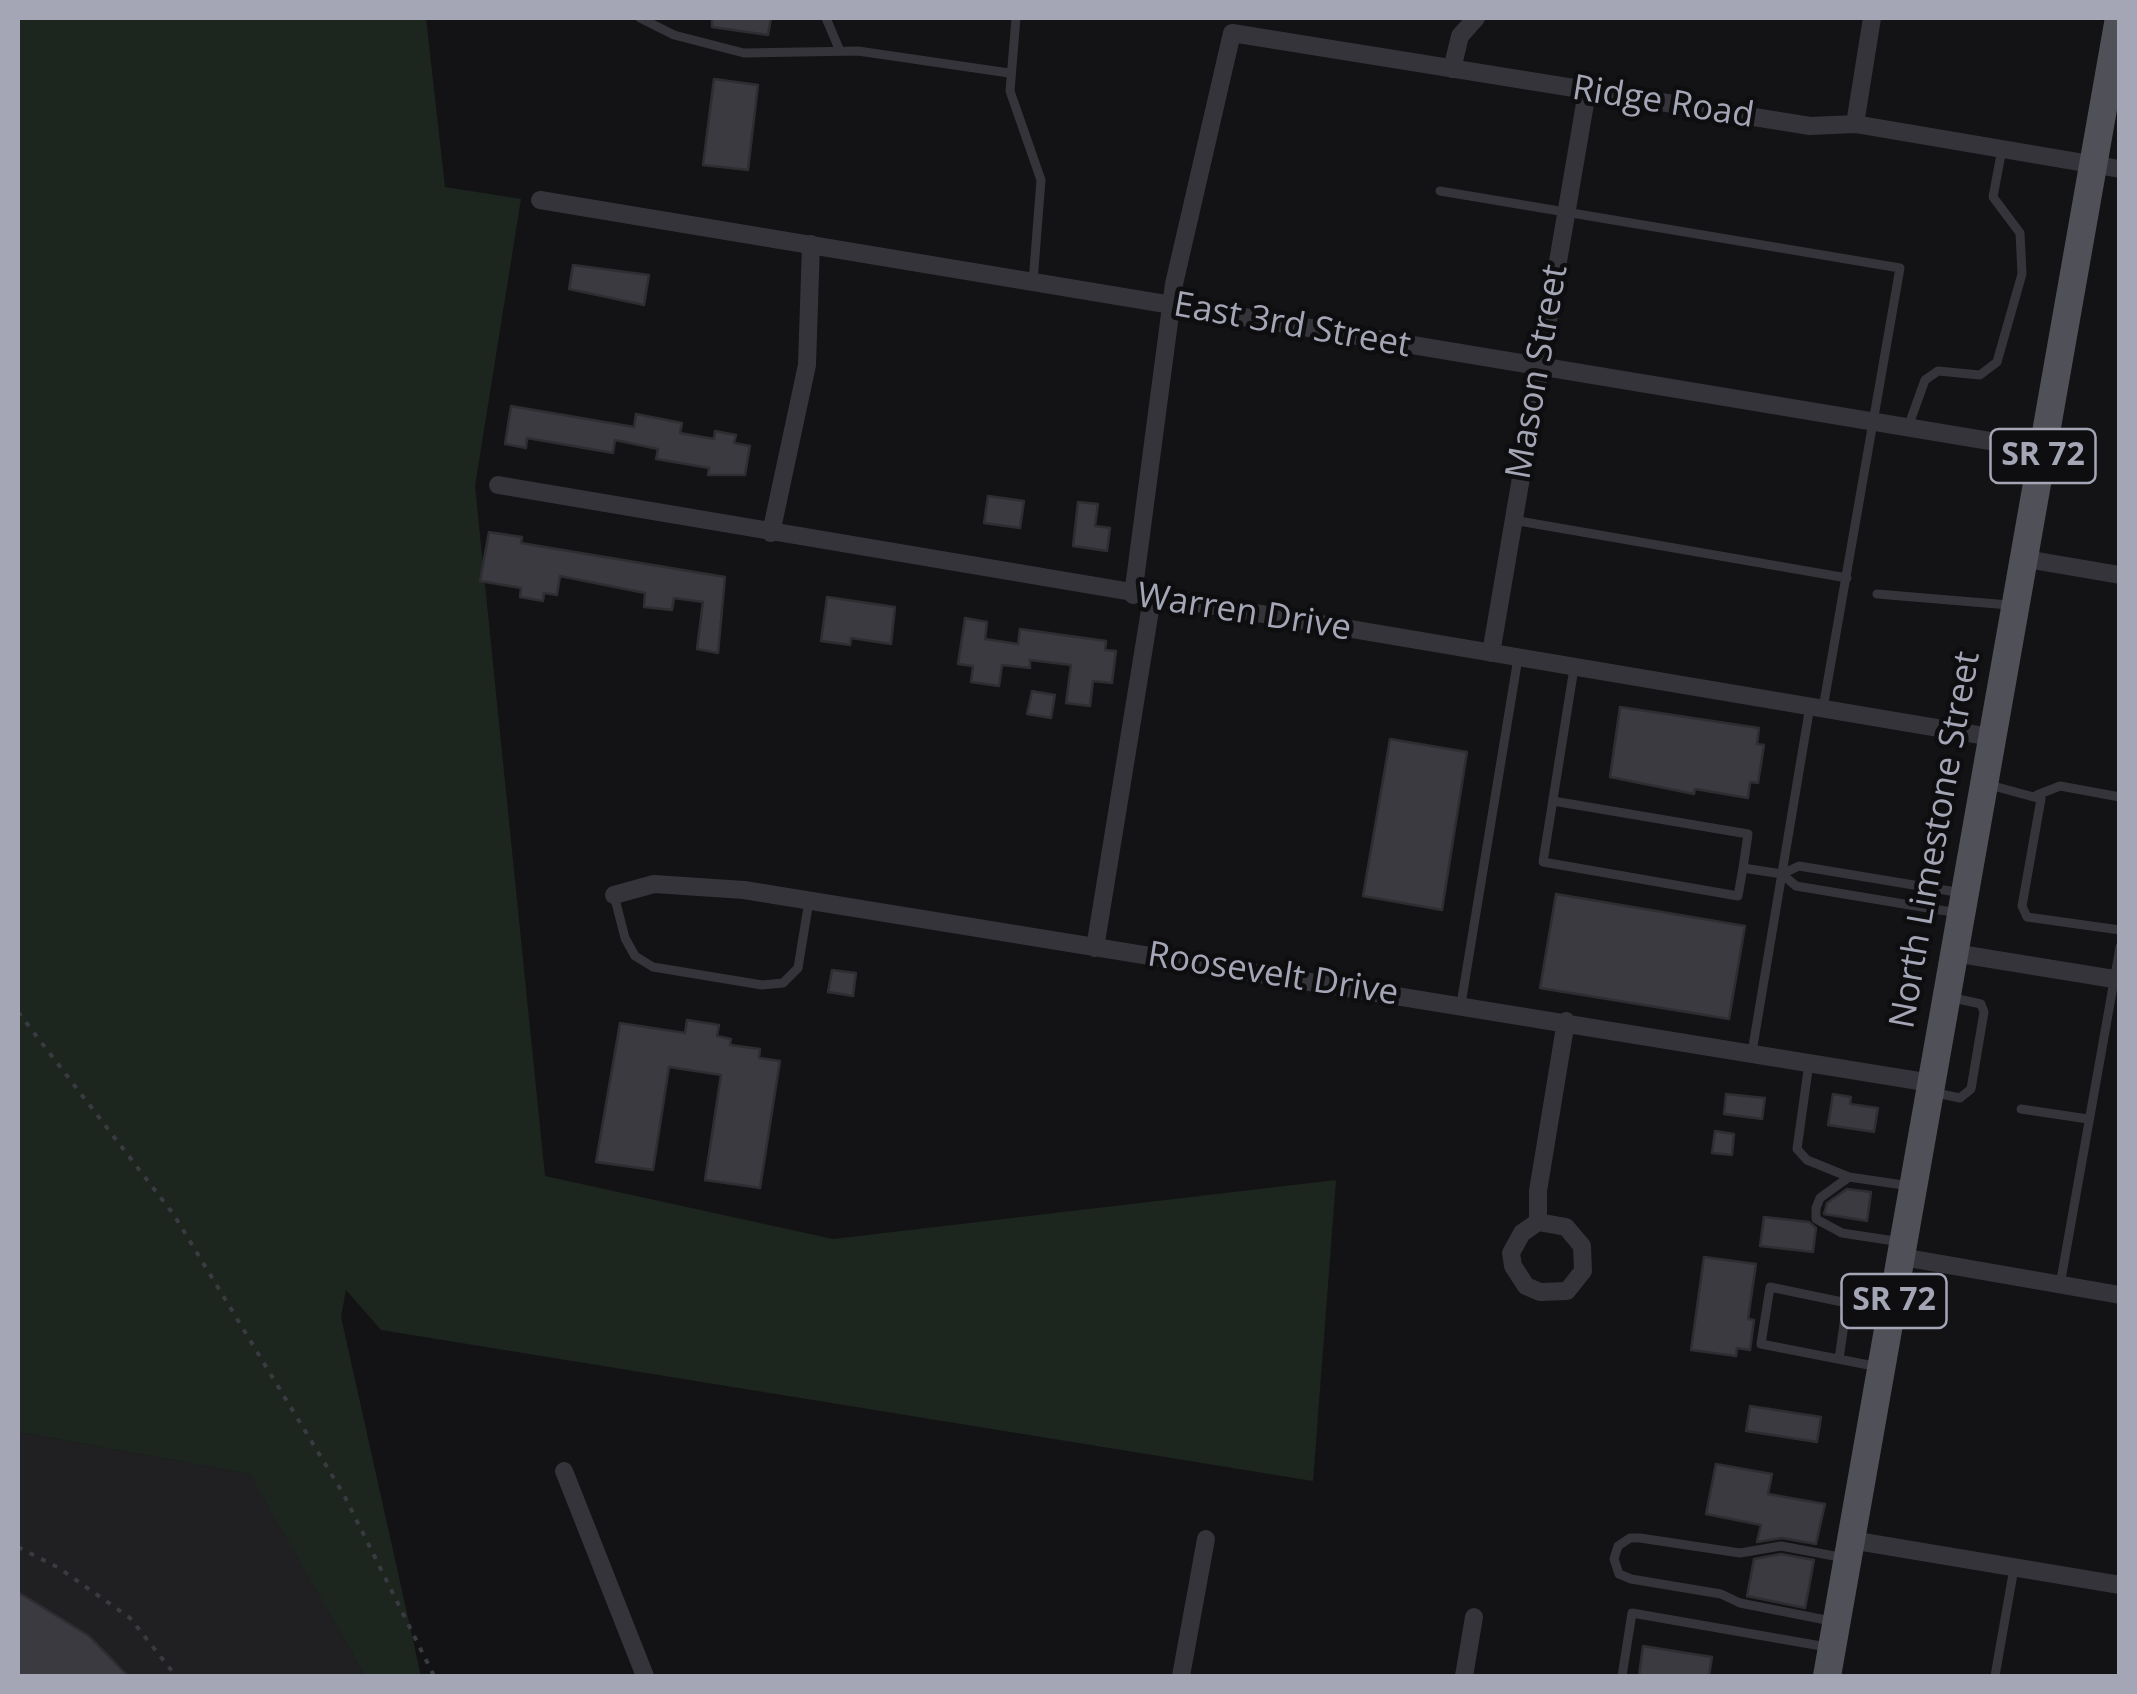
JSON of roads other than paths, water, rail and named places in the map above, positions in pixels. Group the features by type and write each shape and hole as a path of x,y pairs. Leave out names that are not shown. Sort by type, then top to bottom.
{"main road":[{"name":"North Limestone Street","path":"1832,1660 1841,1551 1882,1368 2044,450 2107,166 2120,18"}],"street":[{"path":"1452,69 1460,36 1476,18"},
{"path":"1855,124 1872,18"},
{"name":"Ridge Road","path":"1172,305 1232,33 1810,126 1855,124 2107,166"},
{"name":"Mason Street","path":"1491,653 1587,92"},
{"name":"East 3rd Street","path":"540,200 2044,450"},
{"path":"771,532 806,365 811,244"},
{"path":"1095,948 1142,597 1172,305"},
{"name":"Warren Drive","path":"498,484 1142,597 1992,737"},
{"path":"2026,559 2120,575"},
{"name":"Roosevelt Drive","path":"614,894 654,884 686,884 809,900 1566,1020 1930,1087"},
{"path":"1954,953 2117,980"},
{"path":"1538,1222 1566,1227 1582,1246 1584,1272 1567,1291 1540,1292 1526,1286 1513,1266 1515,1243 1538,1222 1538,1192 1566,1020"},
{"path":"1903,1250 2120,1295"},
{"path":"564,1471 645,1676"},
{"path":"1181,1676 1206,1539"},
{"path":"1841,1551 2014,1568 2120,1585"},
{"path":"1464,1676 1474,1617"}],"lane":[{"path":"640,18 674,35 744,53 840,51 1009,73"},
{"path":"826,18 840,51"},
{"path":"1016,18 1009,73 1041,180 1034,282"},
{"path":"1908,428 1925,380 1938,371 1980,375 1998,362 2022,274 2020,233 1993,197 2002,149"},
{"path":"1440,191 1900,268 1847,578 1782,874 1752,1052"},
{"path":"1513,520 1847,578"},
{"path":"1877,594 2017,606"},
{"path":"1462,1004 1518,658"},
{"path":"1553,802 1748,834 1738,896 1544,862 1553,802 1574,667"},
{"path":"1984,784 2038,794 2060,786 2120,797"},
{"path":"2038,794 2041,799 2022,911 2026,916 2120,930"},
{"path":"1782,874 1798,866 1838,872 1963,903"},
{"path":"1743,868 1782,874 1796,886 1963,903"},
{"path":"1834,892 1838,872"},
{"path":"614,894 624,938 644,962 762,985 783,984 798,968 809,900"},
{"path":"2060,1285 2120,947"},
{"path":"1930,1087 1960,1098 1971,1089 1984,1012 1982,1004 1946,997"},
{"path":"1809,1063 1797,1149 1807,1160 1849,1177 1915,1187"},
{"path":"2021,1109 2088,1119"},
{"path":"1849,1177 1820,1198 1816,1219 1842,1233 1903,1250"},
{"path":"1838,1359 1847,1303 1770,1287 1760,1344 1882,1368"},
{"path":"1832,1660 1800,1615 1740,1604 1721,1594 1631,1579 1618,1574 1614,1559 1618,1546 1640,1538 1740,1553 1760,1546 1841,1551"},
{"path":"1995,1676 2014,1568"},
{"path":"1622,1676 1632,1613 1796,1640 1832,1660"},
{"path":"1796,1640 1800,1615"}]}
